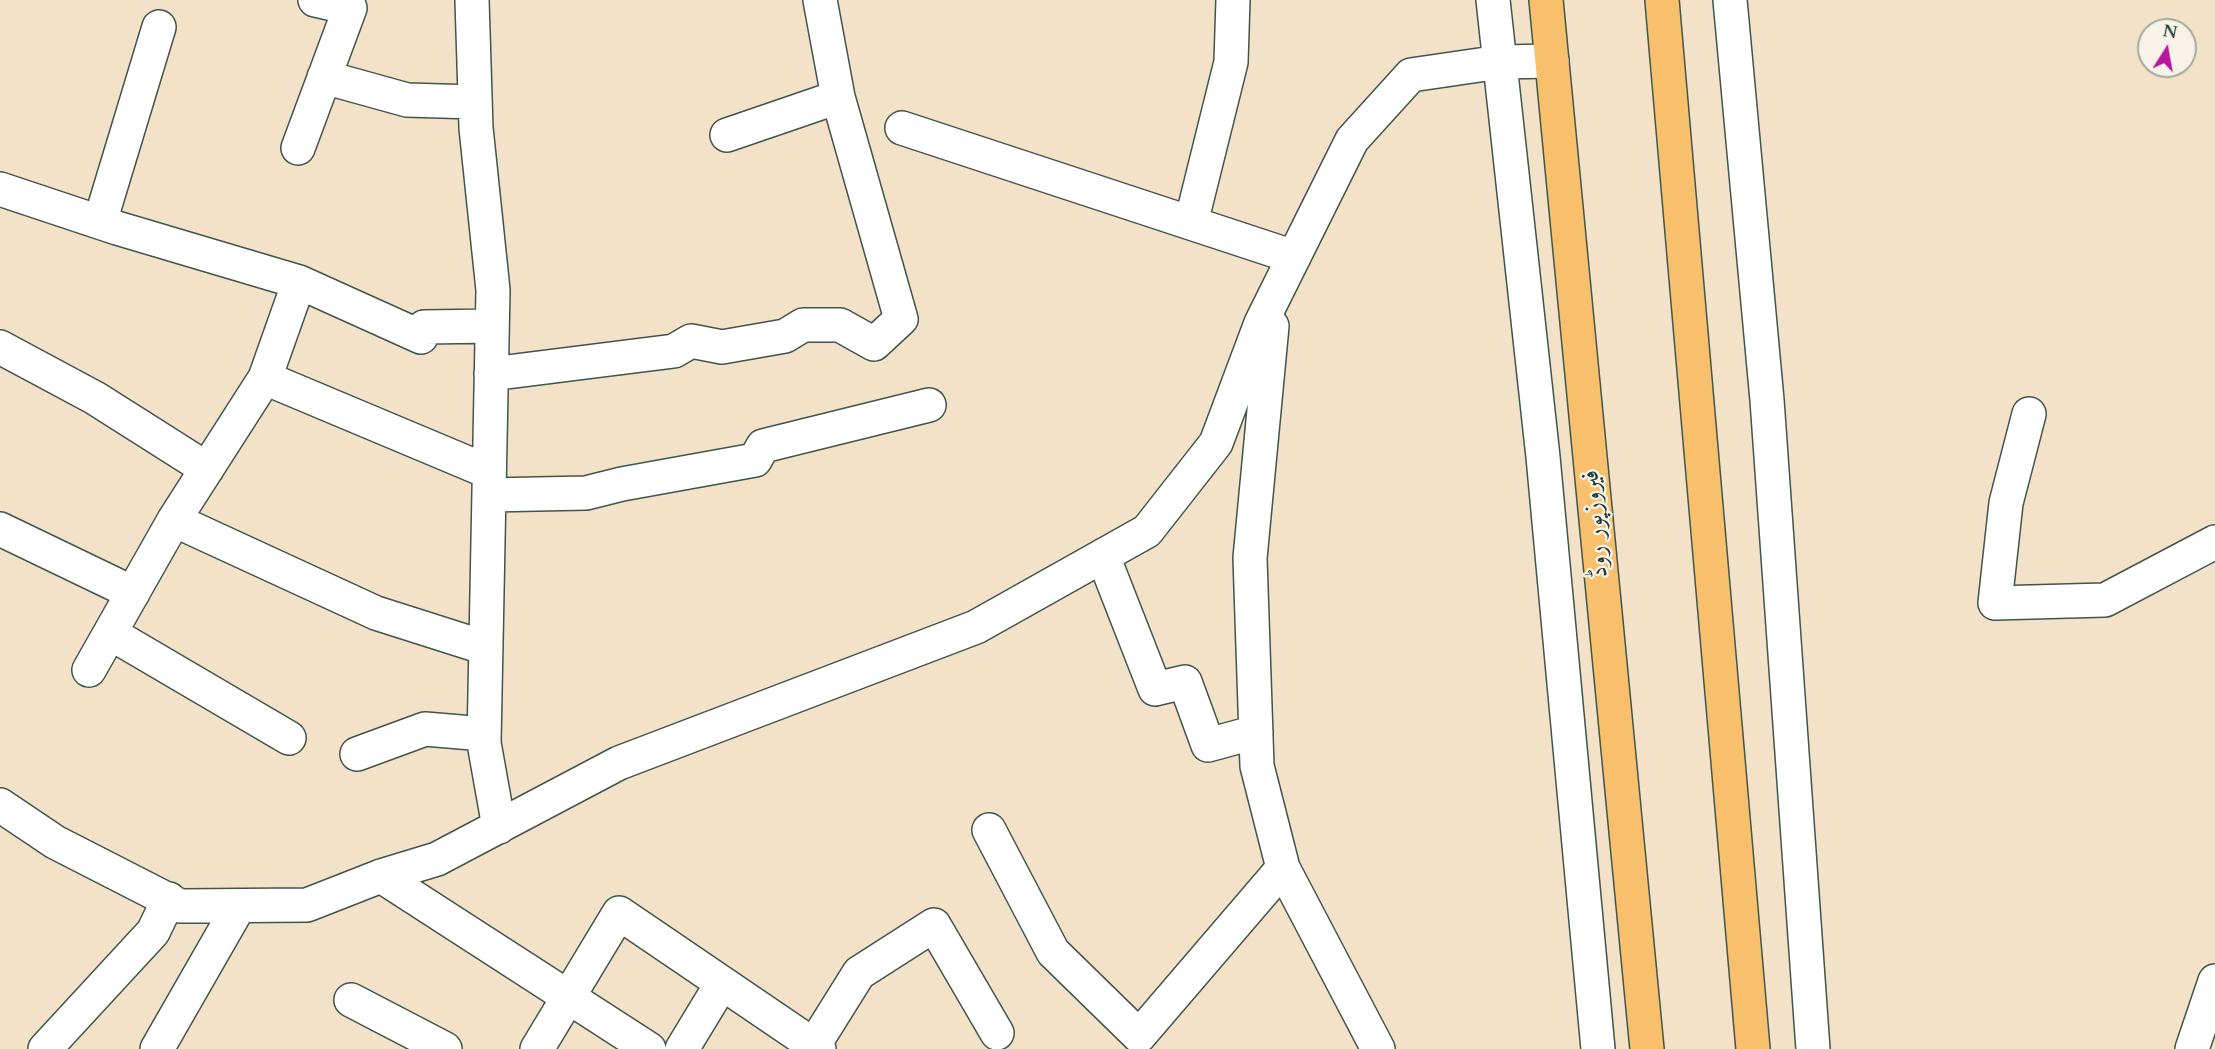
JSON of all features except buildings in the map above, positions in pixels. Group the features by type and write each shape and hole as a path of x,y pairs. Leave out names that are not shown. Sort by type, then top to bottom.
{"highway":[{"name":"فیروزپور روڈ","path":"1546,0 1647,1049"},
{"path":"1662,0 1753,1049"}],"street":[{"path":"298,148 350,8 315,0"},
{"path":"472,0 476,128 493,290 484,743 499,827"},
{"path":"491,374 674,351 691,341 722,347 785,336 803,325 840,325 874,344 901,319 838,97 820,0"},
{"path":"1191,223 1231,62 1233,0"},
{"path":"1492,0 1543,457 1598,1049"},
{"path":"1730,0 1767,400 1813,1049"},
{"path":"100,222 159,27"},
{"path":"0,805 55,842 180,906 307,905 381,876 437,859 619,763 976,627 1147,531 1216,443 1261,323 1352,140 1412,75 1500,62 1552,61"},
{"path":"324,76 407,100 475,102"},
{"path":"727,135 838,97"},
{"path":"902,128 1294,257"},
{"path":"4,197 100,222 299,282 421,337 424,327 492,326"},
{"path":"89,670 174,520 265,378 299,282"},
{"path":"1275,295 1250,558 1257,766 1283,867 1378,1049"},
{"path":"0,347 96,398 207,469"},
{"path":"265,378 489,484 586,493 622,484 755,460 763,446 928,405"},
{"path":"2029,414 2006,503 1995,603 2105,600 2215,542"},
{"path":"174,520 376,613 486,648"},
{"path":"0,530 133,592"},
{"path":"1103,556 1155,689 1185,681 1208,745 1256,732"},
{"path":"110,633 289,738"},
{"path":"357,754 425,729 484,734"},
{"path":"989,830 1053,952 1139,1036 1283,867"},
{"path":"381,876 649,1049"},
{"path":"45,1049 153,932 169,899"},
{"path":"157,1049 239,906"},
{"path":"537,1049 619,913 817,1047 859,973 934,925 997,1033"},
{"path":"2192,1049 2215,981"},
{"path":"682,1049 722,983"},
{"path":"351,1000 445,1049"}]}
